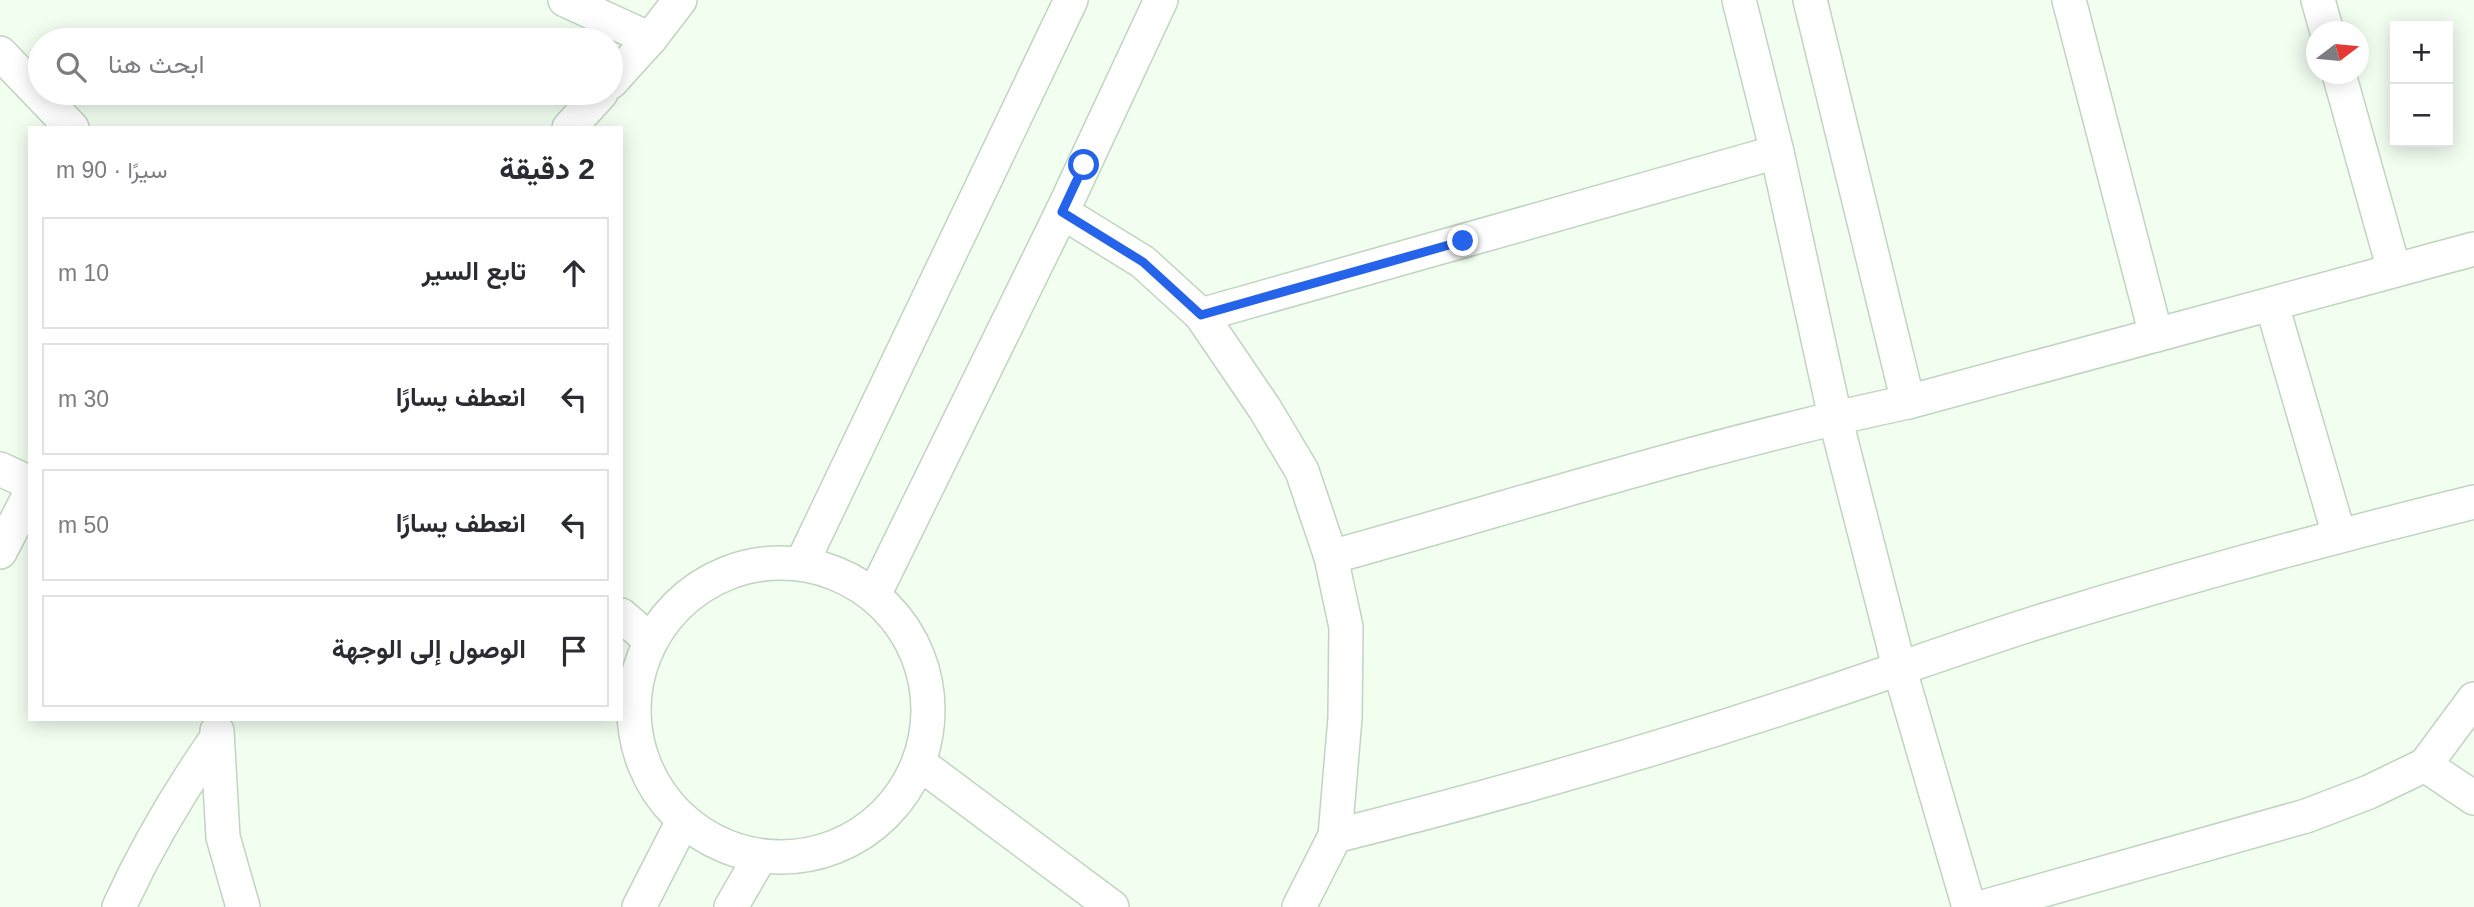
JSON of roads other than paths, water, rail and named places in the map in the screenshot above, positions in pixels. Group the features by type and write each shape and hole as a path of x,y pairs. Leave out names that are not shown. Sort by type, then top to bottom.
{"street":[{"path":"565,0 650,38"},
{"path":"623,68 680,0"},
{"path":"802,563 1071,0"},
{"path":"874,595 1062,212 1161,0"},
{"path":"1739,0 1777,152 1835,418 1899,667 1969,907"},
{"path":"1810,0 1908,402"},
{"path":"2069,0 2157,335"},
{"path":"2318,0 2324,21"},
{"path":"0,52 28,82"},
{"path":"2342,84 2394,270"},
{"path":"50,105 70,126"},
{"path":"571,126 590,105"},
{"path":"1201,315 1777,152"},
{"path":"1062,212 1143,262 1201,315 1265,409 1302,471 1331,557 1346,627 1345,718 1335,836 1299,907"},
{"path":"1331,557 1835,418 1908,402 2474,249"},
{"path":"2272,305 2339,535"},
{"path":"0,469 28,482"},
{"path":"0,552 28,498"},
{"path":"1335,836 1438,810 1787,707 1899,667 2050,619 2339,535 2474,502"},
{"path":"756,563 802,563 840,574 874,595 905,629 923,671 928,718 919,763 900,797 872,827 838,847 799,857 760,857 719,844 683,821 652,782 636,736 635,687 650,640 677,604 714,577 756,563"},
{"path":"623,617 650,640"},
{"path":"1983,907 2306,816 2369,792 2425,765 2474,699"},
{"path":"119,907 217,729"},
{"path":"217,729 223,837 243,907"},
{"path":"919,763 1112,907"},
{"path":"2425,765 2474,798"},
{"path":"639,907 683,821"},
{"path":"731,907 760,857"}]}
